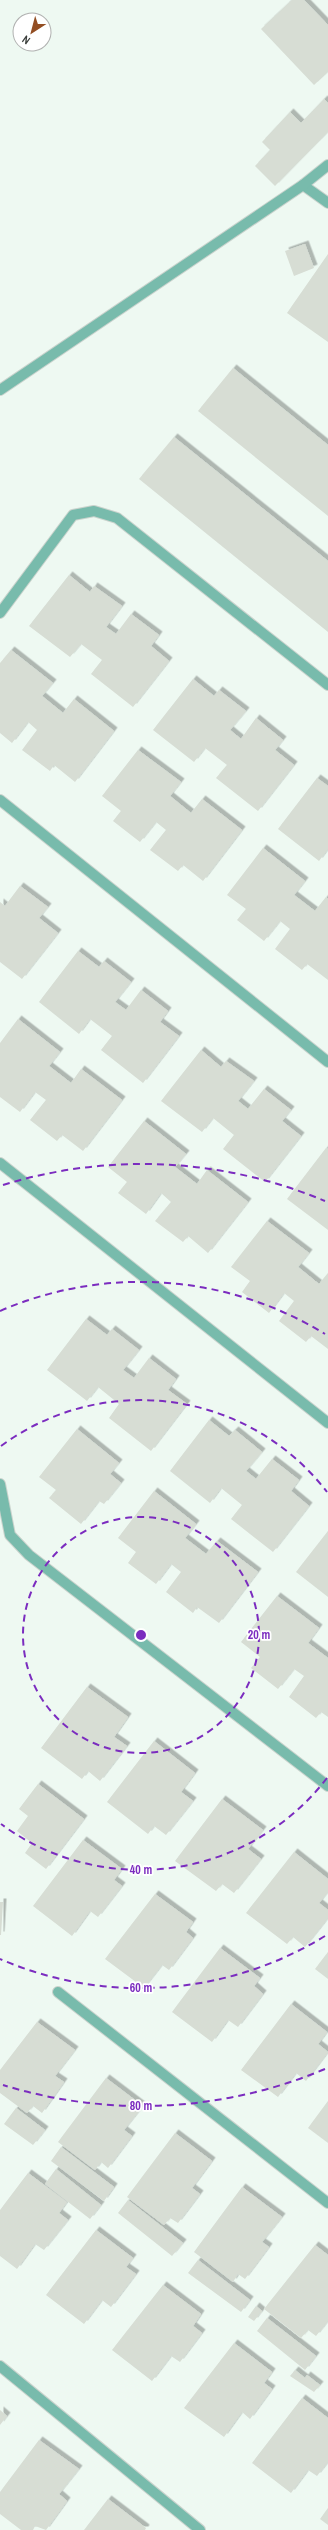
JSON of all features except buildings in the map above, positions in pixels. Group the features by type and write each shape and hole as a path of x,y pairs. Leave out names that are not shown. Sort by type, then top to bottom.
{"street":[{"path":"0,390 303,185 328,165"},
{"path":"303,185 328,203"},
{"path":"0,613 73,515 94,511 117,518 328,685"},
{"path":"0,800 328,1062"},
{"path":"0,1163 328,1423"},
{"path":"0,1484 10,1535 29,1554 328,1786"},
{"path":"58,1992 328,2203"},
{"path":"0,2366 200,2530"}]}
